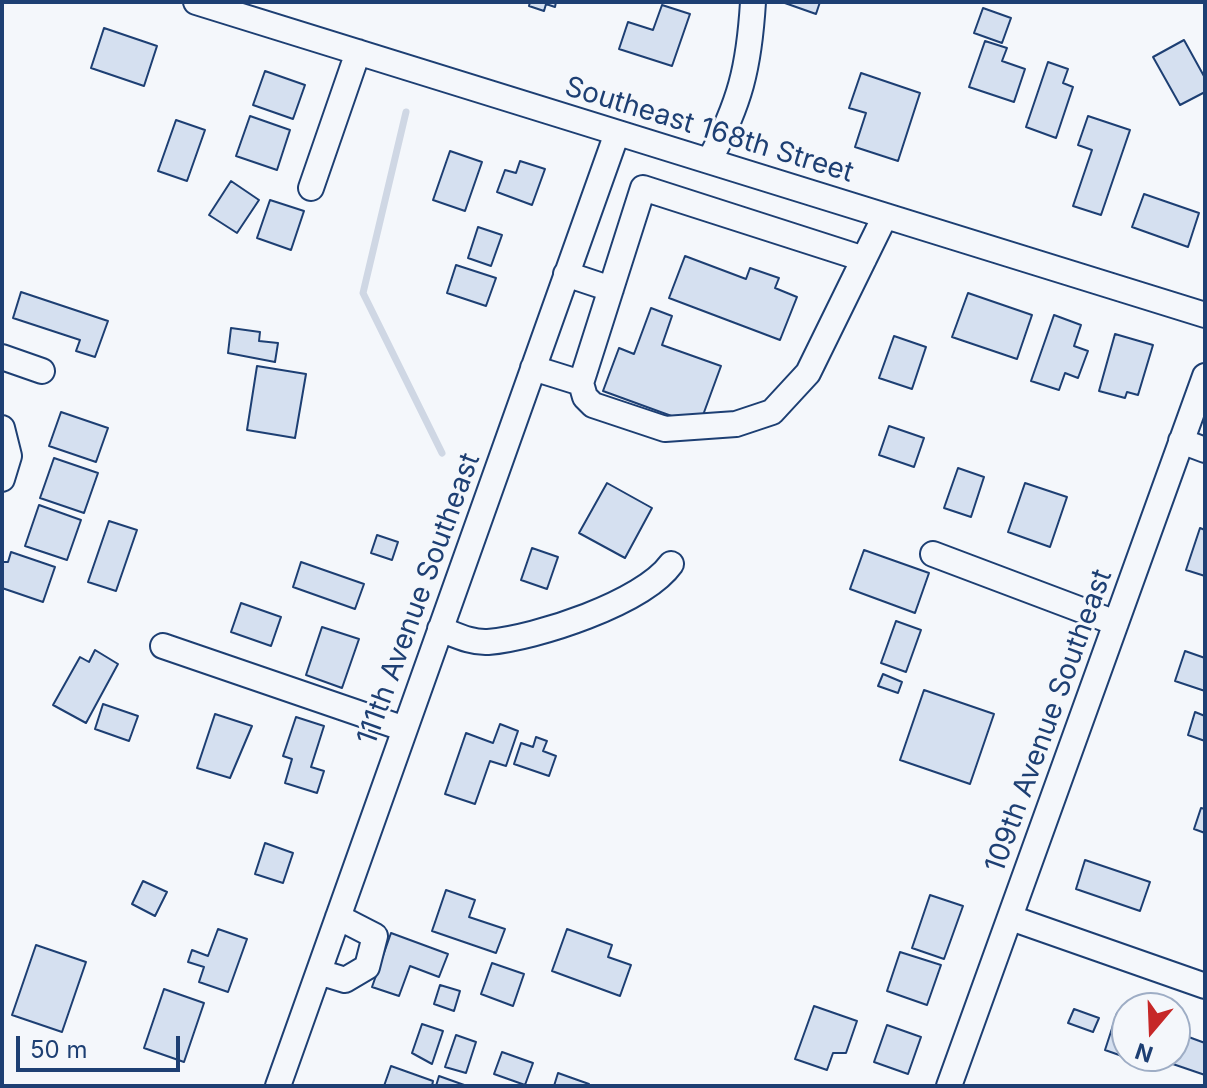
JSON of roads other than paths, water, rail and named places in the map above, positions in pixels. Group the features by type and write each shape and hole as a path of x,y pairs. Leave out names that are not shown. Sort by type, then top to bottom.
{"street":[{"name":"Southeast 168th Street","path":"196,2 1205,315"},
{"path":"709,161 728,124 748,66 753,2"},
{"path":"311,188 358,52"},
{"name":"111th Avenue Southeast","path":"278,1086 617,133"},
{"path":"864,259 643,188 581,383 585,397 593,405 665,429 736,424 772,412 808,373 864,259 885,216"},
{"path":"566,274 611,289"},
{"path":"2,357 42,371"},
{"path":"533,368 581,383"},
{"name":"109th Avenue Southeast","path":"949,1086 1205,376"},
{"path":"2,479 9,456 3,429"},
{"path":"1181,441 1205,450"},
{"path":"933,554 1116,623"},
{"path":"440,629 479,641 530,634 634,594 661,578 671,564"},
{"path":"163,646 405,729"},
{"path":"319,972 345,980 367,967 375,936 338,917"},
{"path":"1011,918 1205,986"}],"waterway":[{"path":"406,112 363,293 442,453"}]}
